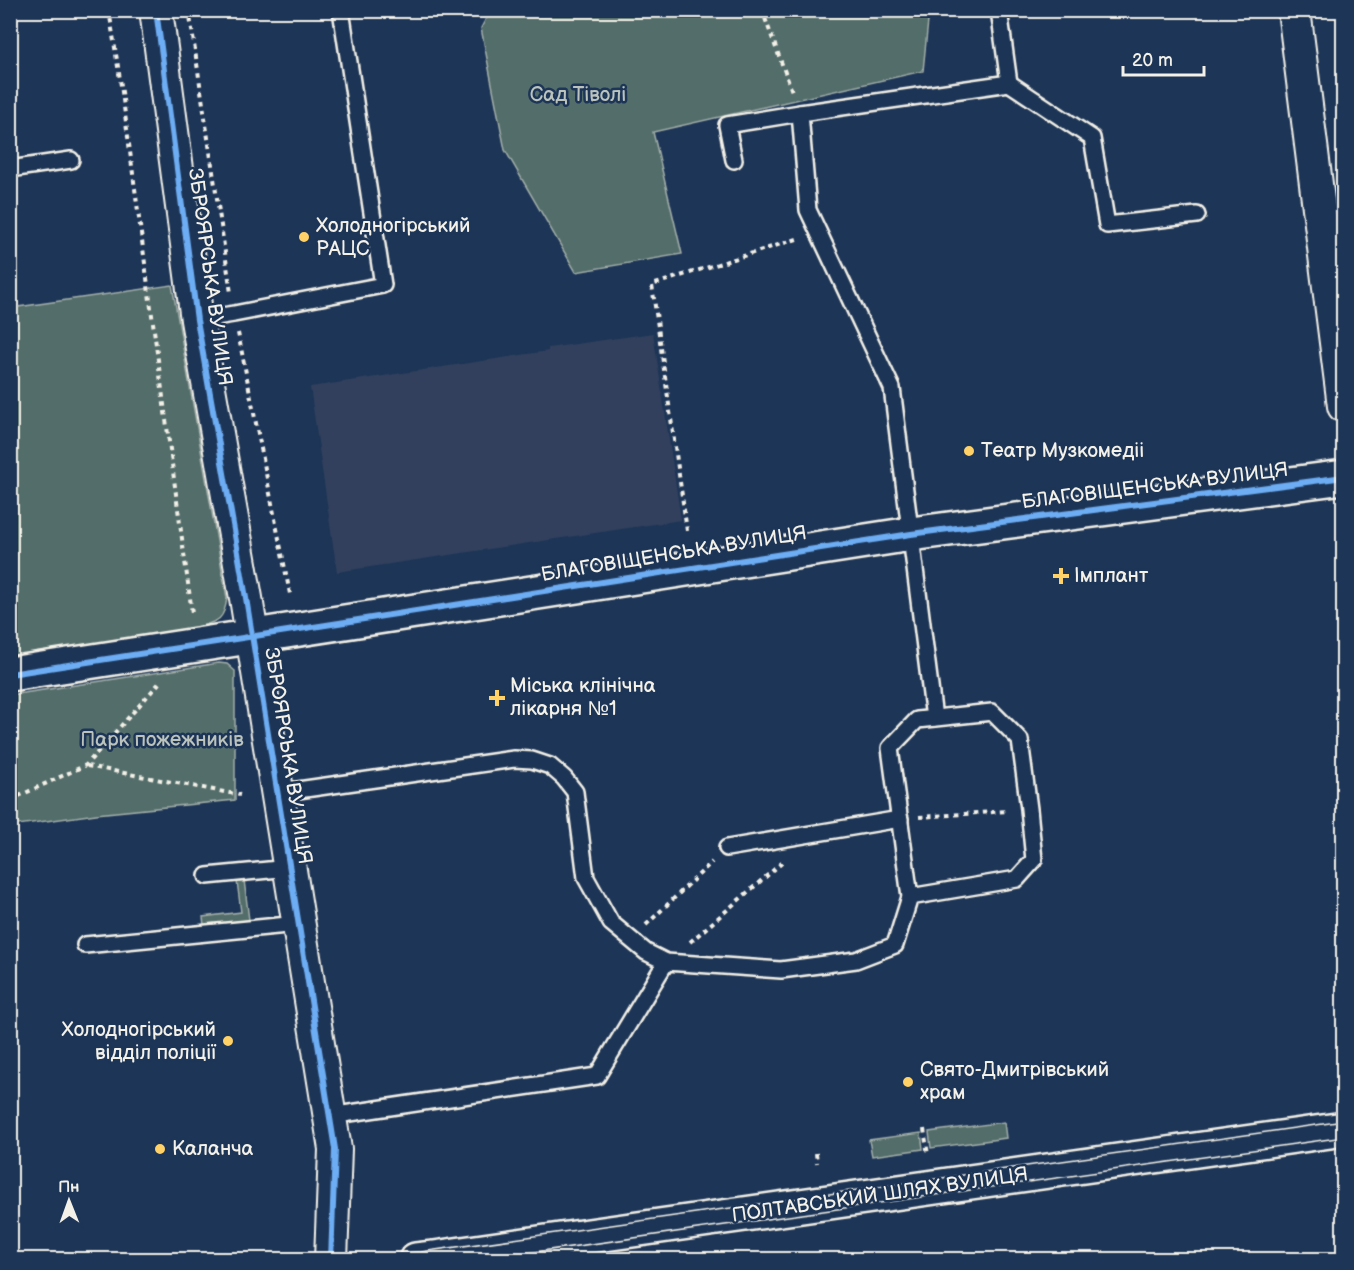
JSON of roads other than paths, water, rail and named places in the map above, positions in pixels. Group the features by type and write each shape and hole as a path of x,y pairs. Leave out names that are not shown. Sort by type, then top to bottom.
{"street":[{"name":"ЗБРОЯРСЬКА ВУЛИЦЯ","path":"156,10 197,320 335,1149 331,1260"},
{"path":"1294,10 1344,406"},
{"name":"БЛАГОВІЩЕНСЬКА ВУЛИЦЯ","path":"10,674 911,534 1344,477"},
{"name":"ПОЛТАВСЬКИЙ ШЛЯХ ВУЛИЦЯ","path":"416,1260 1344,1129"}],"lane":[{"path":"197,320 383,285 341,10"},
{"path":"999,10 1009,83"},
{"path":"734,160 728,124 1009,83 1092,138 1107,225 1197,215"},
{"path":"801,113 808,210 892,388 934,718"},
{"path":"10,169 71,160"},
{"path":"277,793 514,759 532,760 550,766 575,792 586,878 611,923 630,940 646,952 666,962 782,970 856,960 895,945 910,897 890,748 917,720 992,712 1020,740 1034,860 1017,879 910,897"},
{"path":"727,848 900,819"},
{"path":"207,876 289,868"},
{"path":"85,945 298,924"},
{"path":"330,1116 597,1076 666,962"}],"tram line":[{"path":"287,1260 421,1252 1344,1121"},
{"path":"479,1260 1344,1137"}],"place":[{"name":"Холодногірський РАЦС","path":"304,237"},
{"name":"Театр Музкомедіі","path":"969,451"},
{"name":"Імплант","path":"1061,576"},
{"name":"Міська клінічна лікарня №1","path":"497,698"},
{"name":"Холодногірський відділ поліції","path":"228,1041"},
{"name":"Свято-Дмитрівський храм","path":"908,1082"},
{"name":"Каланча","path":"160,1149"}],"park label":[{"name":"Сад Тіволі","path":"578,95"},
{"name":"Парк пожежників","path":"162,740"}]}
